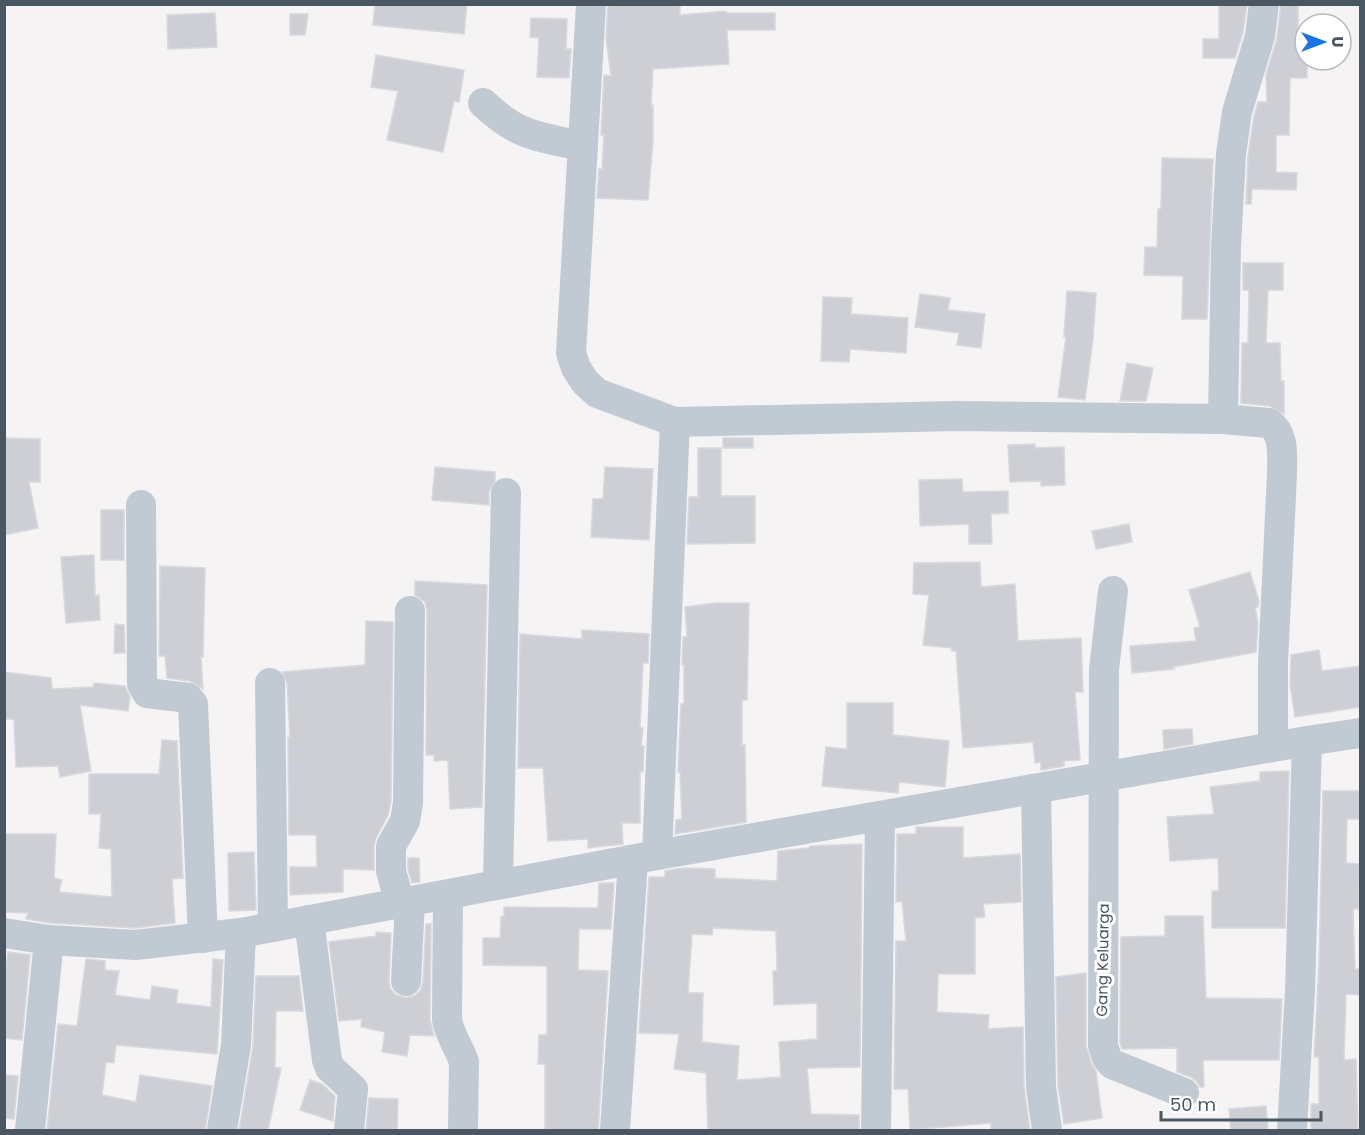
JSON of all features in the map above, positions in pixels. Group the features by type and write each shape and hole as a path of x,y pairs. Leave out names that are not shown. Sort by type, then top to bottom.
{"street":[{"path":"591,4 571,353 576,368 585,382 597,393 675,422 958,416 1223,419 1269,423 1274,427 1282,445 1273,663 1273,747"},
{"path":"1223,419 1226,247 1231,154 1237,112 1260,36 1264,4"},
{"path":"483,103 500,119 519,131 539,138 583,146"},
{"path":"615,1131 645,858 675,422"},
{"path":"498,884 506,493"},
{"path":"141,505 142,684 147,693 188,698 193,704 203,938"},
{"name":"Gang Keluarga","path":"1113,591 1104,669 1103,1046 1112,1064 1184,1093"},
{"path":"406,981 405,903 391,871 391,846 405,821 408,803 410,611"},
{"path":"270,683 273,927"},
{"path":"4,933 49,940 135,945 241,933 498,884 1360,733"},
{"path":"1292,1131 1300,991 1308,741"},
{"path":"1036,789 1041,1087 1047,1131"},
{"path":"876,1131 880,817"},
{"path":"448,895 447,1020 449,1032 464,1062 463,1131"},
{"path":"309,920 327,1060 330,1068 353,1089 349,1131"},
{"path":"222,1131 236,1045 241,933"},
{"path":"30,1131 49,940"}],"building":[{"path":"375,4 467,4 464,34 373,25"},
{"path":"608,4 680,4 680,15 726,11 726,13 775,13 775,30 727,30 729,64 653,69 651,105 653,105 653,141 648,200 597,198 604,135 601,135 604,75 611,76 606,38"},
{"path":"1219,4 1247,4 1243,32 1235,58 1203,58 1203,39 1219,39"},
{"path":"1281,4 1298,4 1298,12 1293,12 1293,72 1307,72 1307,78 1290,78 1289,135 1276,135 1276,172 1297,173 1296,190 1252,189 1251,204 1246,204 1248,156 1254,116 1258,102 1267,102 1266,75 1277,38"},
{"path":"215,13 217,47 168,49 167,15"},
{"path":"290,14 308,14 305,35 290,35"},
{"path":"531,18 567,19 566,49 571,49 569,78 537,77 539,38 530,37"},
{"path":"376,55 464,70 459,102 454,101 443,152 387,140 398,91 371,87"},
{"path":"1162,158 1213,159 1207,319 1182,319 1183,276 1144,275 1145,247 1157,247 1158,209 1161,209"},
{"path":"1243,263 1283,263 1283,290 1268,290 1266,343 1280,343 1281,381 1284,381 1284,414 1270,406 1241,403 1242,343 1248,343 1249,290 1243,290"},
{"path":"1067,291 1096,293 1085,400 1058,397 1066,337 1064,337"},
{"path":"920,294 950,298 948,310 985,314 981,348 957,345 959,333 915,327"},
{"path":"823,297 852,298 851,314 908,318 906,353 850,349 849,362 821,361"},
{"path":"1127,363 1153,368 1146,401 1120,401"},
{"path":"4,438 40,439 40,482 29,482 38,528 4,535"},
{"path":"723,438 753,438 753,448 723,448"},
{"path":"1035,444 1035,448 1064,447 1065,485 1041,486 1041,481 1010,482 1008,445"},
{"path":"698,448 721,448 721,496 755,496 755,543 687,544 689,497 698,497"},
{"path":"435,467 495,472 495,481 489,492 489,505 432,500"},
{"path":"605,467 653,469 649,540 591,537 593,499 603,499"},
{"path":"962,479 963,492 1008,491 1008,513 991,514 992,544 969,544 969,524 920,526 919,480"},
{"path":"101,510 124,510 124,560 101,560"},
{"path":"1129,524 1132,542 1096,549 1092,531"},
{"path":"94,555 95,596 99,595 100,620 66,623 61,557"},
{"path":"980,562 981,587 1015,584 1018,641 1081,638 1083,692 1075,692 1080,760 1064,761 1064,766 1041,770 1041,762 1035,763 1033,742 963,748 956,651 952,651 952,648 923,645 929,595 913,594 914,563"},
{"path":"160,566 205,568 203,657 201,657 203,689 190,681 167,678 165,656 159,656"},
{"path":"1250,572 1259,601 1258,607 1255,608 1258,622 1256,652 1173,667 1174,669 1132,673 1130,646 1196,641 1194,628 1200,627 1189,590"},
{"path":"415,581 487,585 482,807 450,809 448,760 434,761 434,755 426,755 427,611 425,602 415,595"},
{"path":"716,603 749,603 747,700 742,700 746,822 675,834 676,820 682,819 680,772 678,772 681,704 684,704 683,637 687,637 685,607"},
{"path":"366,621 393,622 391,801 388,815 374,845 374,870 343,869 343,892 290,895 290,867 317,867 316,835 289,835 288,737 290,737 287,683 282,672 365,665"},
{"path":"115,624 124,625 125,653 114,653"},
{"path":"582,630 649,634 648,663 643,663 640,728 643,728 641,746 644,746 643,772 640,772 640,823 622,823 623,844 588,848 588,839 548,841 543,768 518,768 520,634 582,639"},
{"path":"1319,650 1322,671 1360,666 1360,707 1295,717 1290,684 1291,655"},
{"path":"4,672 51,678 52,689 93,687 94,683 125,686 130,697 128,711 80,705 91,771 60,777 58,766 16,767 14,719 4,719"},
{"path":"847,703 893,703 893,735 949,741 945,787 899,782 898,793 822,786 826,747 847,749"},
{"path":"1192,729 1193,744 1164,749 1163,730"},
{"path":"162,740 177,741 183,878 172,879 175,923 135,928 51,923 26,919 28,913 4,912 4,834 56,834 54,878 62,880 59,892 112,897 111,849 99,848 101,814 89,814 89,774 159,774"},
{"path":"1289,771 1285,928 1212,928 1212,891 1219,891 1218,858 1170,861 1167,817 1214,814 1210,787 1260,781 1260,772"},
{"path":"1323,791 1360,791 1360,819 1347,819 1346,863 1360,864 1358,909 1353,909 1355,969 1360,969 1360,995 1346,994 1344,1060 1356,1059 1358,1131 1311,1131 1311,1104 1319,1104 1319,1057 1314,1057 1319,964"},
{"path":"916,827 963,827 963,858 1020,854 1021,902 983,904 985,917 975,918 975,974 938,974 937,1012 989,1015 988,1029 1023,1027 1024,1087 1030,1131 991,1131 991,1123 910,1130 908,1089 894,1089 896,941 906,941 902,901 896,902 897,834 916,834"},
{"path":"862,844 860,1067 807,1068 811,1114 859,1115 859,1131 708,1131 706,1073 674,1069 679,1034 639,1033 649,877 665,877 665,871 683,868 715,869 715,878 777,881 778,851 809,848 810,846","holes":["713,928 776,931 777,971 773,971 774,1005 817,1003 817,1039 779,1042 781,1077 737,1080 739,1046 702,1042 703,993 688,993 692,934 712,935"]},
{"path":"254,852 256,910 229,911 228,853"},
{"path":"408,858 419,858 420,882 412,883"},
{"path":"599,883 614,883 611,929 579,929 578,970 608,971 598,1131 545,1131 545,1064 538,1064 539,1035 547,1035 547,966 483,965 483,938 500,938 501,916 504,916 504,907 598,908"},
{"path":"1165,916 1203,916 1206,998 1282,999 1279,1060 1203,1060 1204,1087 1200,1087 1191,1077 1177,1072 1177,1048 1122,1049 1120,1043 1121,937 1165,936"},
{"path":"426,924 431,924 430,1020 434,1036 410,1035 407,1056 382,1052 385,1032 361,1027 362,1019 339,1021 329,942 376,936 376,932 391,933 390,988 396,995 406,998 420,991 423,982"},
{"path":"8,952 30,955 22,1040 4,1038 4,981"},
{"path":"86,959 105,961 105,970 119,971 115,995 150,1000 152,986 178,990 176,1003 211,1007 213,959 223,960 217,1054 116,1045 114,1063 106,1062 102,1095 136,1102 140,1075 212,1086 205,1131 47,1131 58,1024 77,1026"},
{"path":"1086,973 1086,1046 1096,1071 1102,1118 1064,1124 1058,1086 1056,977"},
{"path":"256,976 299,976 303,1011 276,1011 275,1067 281,1068 268,1131 239,1131 253,1046"},
{"path":"4,1075 18,1076 14,1119 4,1118"},
{"path":"310,1080 322,1084 335,1096 333,1121 300,1110"},
{"path":"369,1098 398,1099 397,1131 366,1131"},
{"path":"1266,1106 1268,1131 1231,1131 1229,1109"}]}
